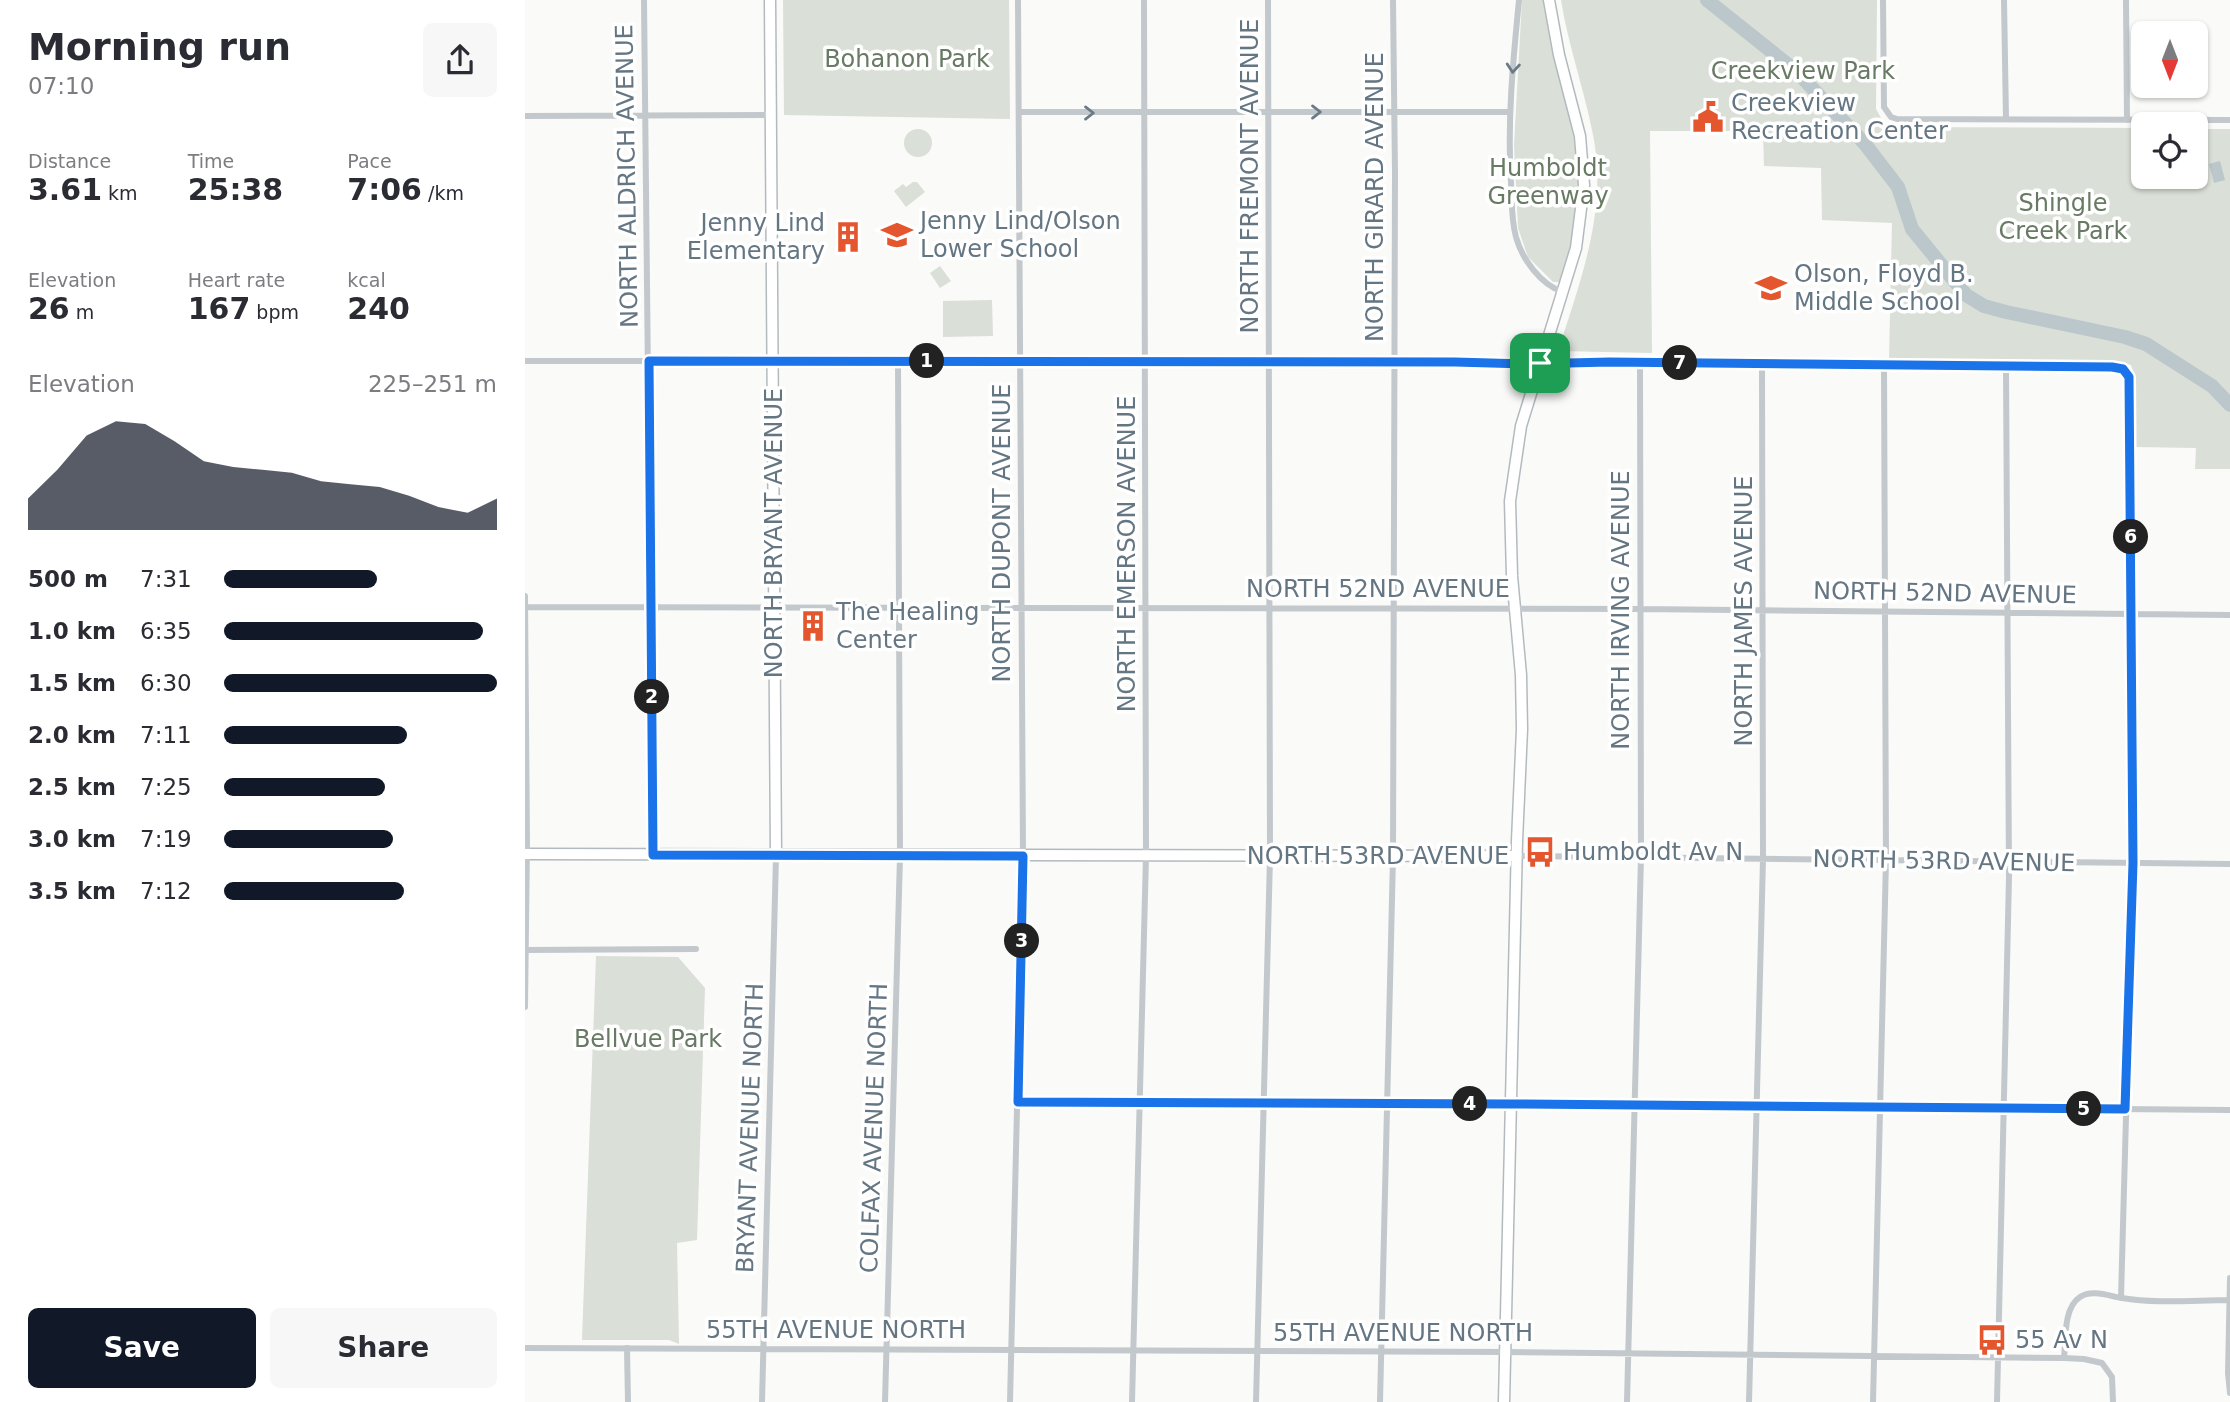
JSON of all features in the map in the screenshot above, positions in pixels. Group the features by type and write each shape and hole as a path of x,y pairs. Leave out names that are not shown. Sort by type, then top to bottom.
{"street":[{"name":"NORTH ALDRICH AVENUE","path":"644,0 653,855"},
{"name":"NORTH BRYANT AVENUE","path":"770,0 776,856"},
{"name":"NORTH DUPONT AVENUE","path":"1010,1402 1023,856 1021,112 1017,60 1018,0"},
{"name":"NORTH EMERSON AVENUE","path":"1132,1402 1146,856 1144,0"},
{"name":"NORTH FREMONT AVENUE","path":"1256,1402 1270,857 1268,0"},
{"name":"NORTH GIRARD AVENUE","path":"1380,1402 1393,857 1393,0"},
{"path":"1519,0 1510,111 1509,164 1513,223 1516,240 1525,259 1553,289 1563,292"},
{"path":"1504,1402 1516,856 1522,729 1521,675 1510,538 1514,463 1527,401 1576,248 1584,185 1580,136 1559,55 1549,0"},
{"path":"1884,0 1884,107 1887,114 1897,119 2230,120"},
{"path":"2004,0 2005,119"},
{"path":"2126,0 2127,120"},
{"path":"1021,112 1510,111"},
{"path":"525,116 770,115"},
{"path":"525,361 1394,361 2123,369 2129,377 2133,863 2121,1298"},
{"name":"COLFAX AVENUE NORTH","path":"885,1402 900,856 898,361"},
{"name":"NORTH IRVING AVENUE","path":"1627,1402 1641,857 1640,363"},
{"name":"NORTH JAMES AVENUE","path":"1749,1402 1763,859 1762,364"},
{"path":"1873,1402 1886,860 1884,366"},
{"path":"1997,1402 2009,862 2006,368"},
{"path":"525,596 525,1007"},
{"name":"NORTH 52ND AVENUE","path":"525,607 1640,609 2230,615"},
{"name":"NORTH 53RD AVENUE","path":"526,854 1516,856 2230,864"},
{"name":"BRYANT AVENUE NORTH","path":"762,1402 776,856"},
{"path":"526,950 696,949"},
{"path":"1018,1102 2230,1110"},
{"path":"2230,1278 2230,1393"},
{"path":"2064,1358 2069,1316 2079,1297 2093,1293 2121,1298 2230,1300"},
{"name":"55TH AVENUE NORTH","path":"525,1348 1506,1352 2064,1358 2102,1363 2112,1377 2113,1402"},
{"path":"627,1348 628,1402"}],"green space":[{"name":"Bohanon Park","path":"783,0 1009,0 1010,119 784,115"},
{"name":"Humboldt Greenway","path":"1522,0 1544,0 1579,156 1578,211 1562,282 1553,282 1528,257 1518,228 1514,145"},
{"path":"1561,0 1877,0 1876,109 1886,127 2131,128 2131,189 2208,189 2208,129 2230,129 2230,469 2195,469 2196,448 2136,447 2136,381 2131,365 2118,362 1889,360 1892,223 1822,220 1821,168 1764,166 1763,131 1650,131 1652,353 1560,351 1584,267 1595,213 1597,186 1592,130"},
{"path":"918,129 928,133 932,143 928,153 918,157 908,153 904,143 908,133"},
{"path":"917,182 925,192 906,207 894,191 903,184 906,187"},
{"path":"940,266 951,281 940,288 930,273"},
{"path":"992,300 993,336 943,337 943,301"},
{"name":"Bellvue Park","path":"596,956 678,957 705,988 697,1240 677,1243 679,1344 669,1340 582,1340"}],"shaded area":[{"path":"2220,161 2225,180 2214,183 2209,164"}],"waterway":[{"path":"1707,0 1796,71 1865,144 1898,187 1912,229 1966,295 1984,306 2006,312 2125,337 2146,344 2212,386 2230,405"}],"place":[{"name":"Creekview Recreation Center","path":"1708,117"},
{"name":"Jenny Lind/Olson Lower School","path":"897,235"},
{"name":"Jenny Lind Elementary","path":"848,237"},
{"name":"Olson, Floyd B. Middle School","path":"1771,288"},
{"name":"The Healing Center","path":"813,626"},
{"name":"Humboldt Av N","path":"1540,852"},
{"name":"55 Av N","path":"1992,1340"}],"route":[{"path":"649,361 1540,363 2118,367 2127,372 2133,863 2125,1109 1018,1102 1023,856 653,855 649,361"}],"park label":[{"name":"Creekview Park","path":"1803,71"},
{"name":"Shingle Creek Park","path":"2063,217"}]}
